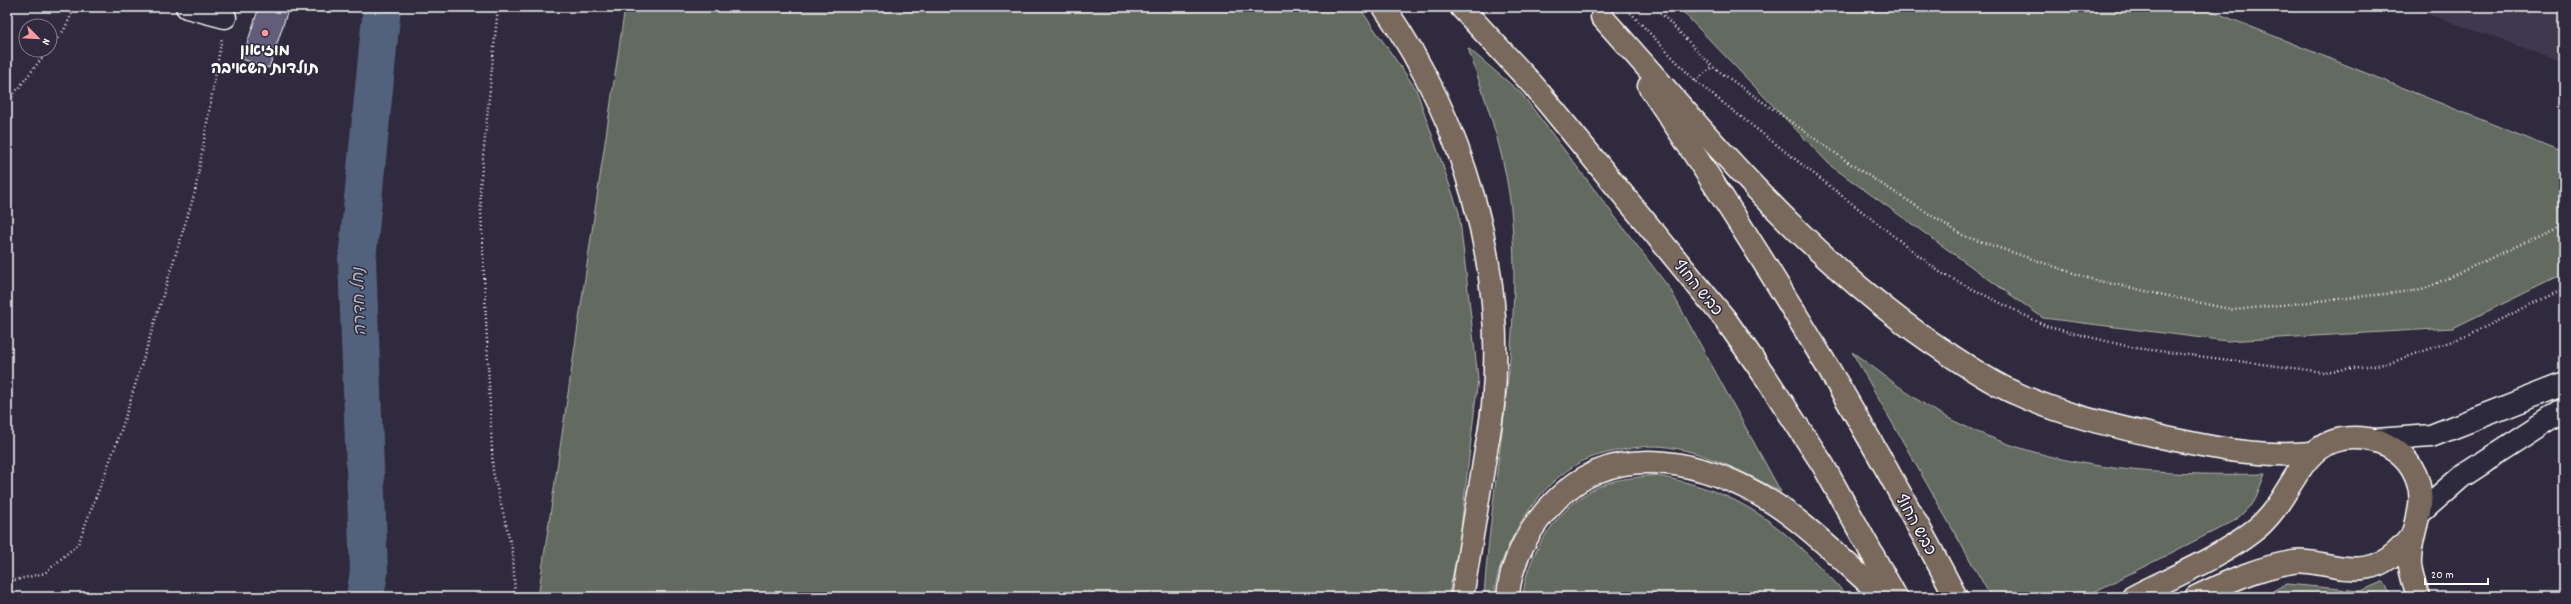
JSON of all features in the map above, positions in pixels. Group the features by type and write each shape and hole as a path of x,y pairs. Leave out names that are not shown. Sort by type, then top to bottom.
{"highway":[{"path":"1384,7 1430,86 1460,156 1480,219 1491,276 1495,339 1493,405 1462,597"},
{"name":"כביש החוף","path":"1461,7 1533,86 1725,319 1767,379 1823,465 1896,597"},
{"path":"1598,12 1762,195 1831,263 1883,308 1968,367 2015,393 2064,412 2120,428 2256,455 2312,453"},
{"name":"כביש החוף","path":"1598,12 1680,132 1823,358 1925,537 1956,597"},
{"path":"2132,597 2216,554 2253,532 2273,512 2312,453 2331,441 2353,436 2376,440 2396,451 2412,468 2420,489 2421,512 2413,534 2410,565 2419,597"},
{"path":"1508,597 1517,557 1531,532 1546,510 1569,487 1598,470 1653,460 1709,473 1734,482 1774,504 1884,597"},
{"path":"1472,597 1477,505"},
{"path":"2196,597 2231,580 2268,567 2294,562 2314,562 2356,570 2380,565 2399,553 2413,534"}],"street":[{"path":"187,7 225,17"},
{"path":"2376,440 2431,436 2564,384"},
{"path":"2421,512 2461,477 2564,410"}],"path":[{"path":"58,38 64,30 75,7"},
{"path":"498,7 480,188 493,472 513,553 515,597"},
{"path":"1625,7 1695,81 1941,273 2055,329 2135,348 2324,372 2390,362 2462,338 2564,288"},
{"path":"1655,7 1713,67 1858,169 1964,236 2094,280 2234,310 2422,290 2564,224"},
{"path":"7,582 45,573 78,544 119,437 195,192 225,17"},
{"path":"7,103 42,58"},
{"path":"1695,81 1713,67"}],"shaded area":[{"path":"2408,7 2564,7 2564,62"}],"green space":[{"path":"625,7 1359,7 1416,89 1459,212 1478,378 1459,546 1448,597 538,597"},
{"path":"1678,7 2202,7 2564,153 2564,274 2453,328 2227,341 2043,318 1831,166"},
{"path":"1468,48 1521,93 1670,289 1781,492 1720,462 1669,447 1639,447 1593,457 1575,466 1557,478 1526,514 1504,556 1497,577 1494,597 1484,597 1493,503 1510,362 1514,268 1512,221 1506,177 1496,133"},
{"path":"1852,352 1939,413 1978,432 2017,447 2057,458 2097,466 2138,471 2265,474 2254,502 2236,520 2084,597 1991,597"},
{"path":"1653,475 1703,487 1724,495 1762,516 1799,546 1837,584 1846,597 1523,597 1525,580 1538,547 1548,531 1573,503 1602,485 1621,480"},
{"path":"2384,581 2391,597 2262,597 2287,584 2361,591"}],"building":[{"name":"מוזיאון תולדות השאיבה","path":"259,7 289,7 269,68 242,59"}],"waterway":[{"name":"נחל חדרה","path":"365,597 369,572 357,260 382,7"}],"place":[{"name":"מוזיאון תולדות השאיבה","path":"265,33"}]}
